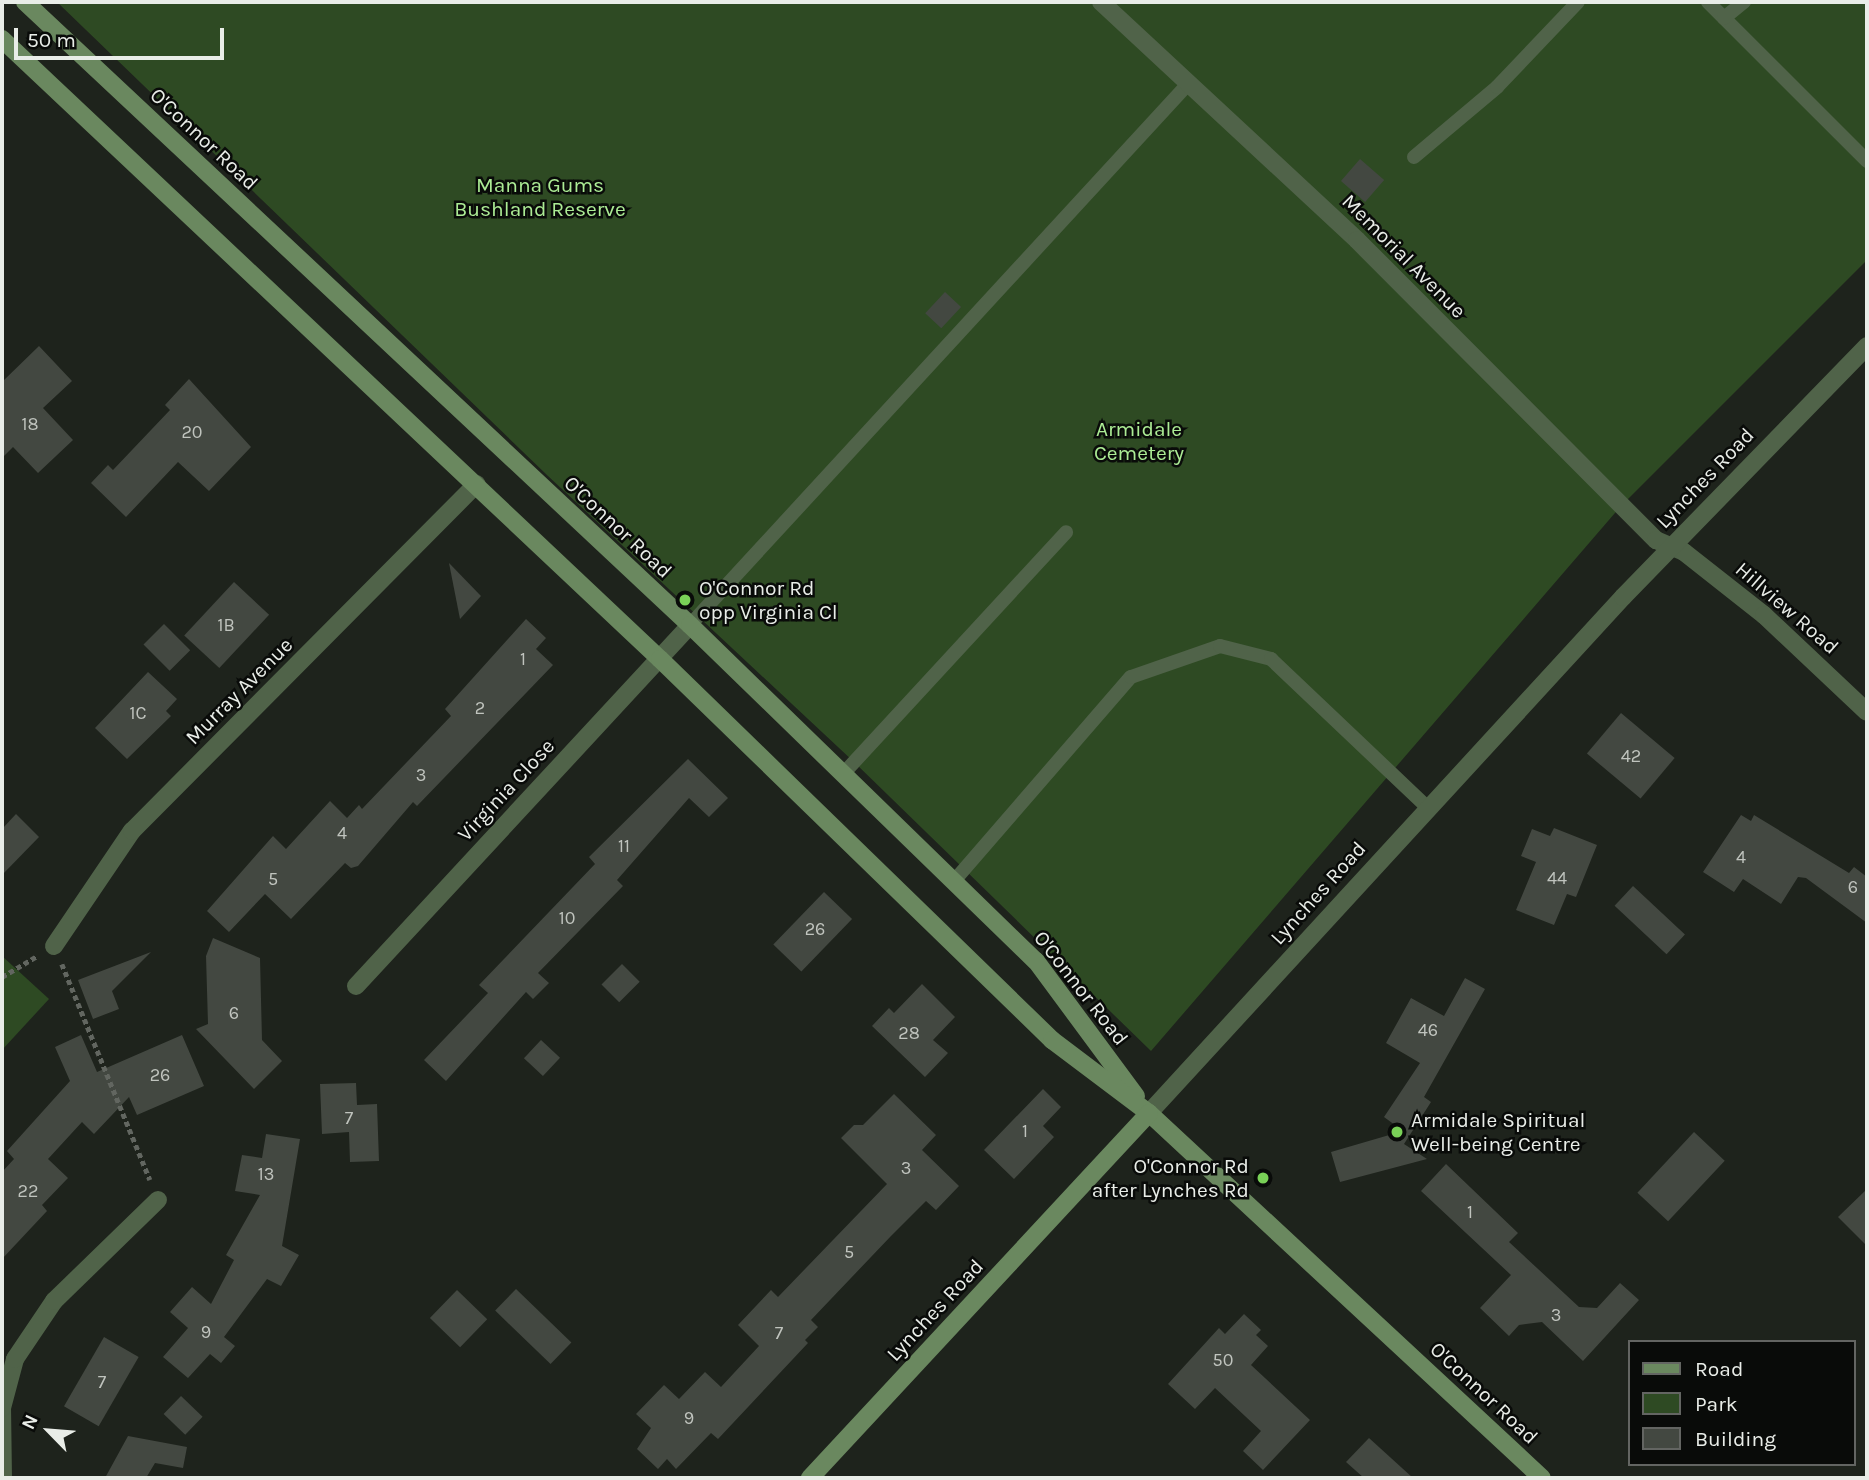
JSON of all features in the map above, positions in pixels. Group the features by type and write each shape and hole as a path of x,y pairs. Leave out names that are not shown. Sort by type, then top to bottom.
{"street":[{"name":"O'Connor Road","path":"25,2 690,625 1036,961 1149,1113"},
{"name":"Memorial Avenue","path":"1101,2 1357,240 1620,506 1656,540 1671,546"},
{"name":"O'Connor Road","path":"2,39 660,659 1052,1040 1149,1113 1542,1478"},
{"name":"Lynches Road","path":"810,1478 1149,1113 1427,807 1671,546 1867,345"},
{"name":"Murray Avenue","path":"54,946 132,831 476,484"},
{"name":"Hillview Road","path":"1671,546 1765,615 1867,712"},
{"name":"Virginia Close","path":"356,986 690,625"},
{"path":"3,1478 2,1408 15,1359 54,1301 158,1200"}],"lane":[{"path":"1414,157 1497,87 1578,2"},
{"path":"1708,2 1867,161"},
{"path":"1724,18 1744,2"},
{"path":"690,625 1189,83"},
{"path":"843,774 1066,532"},
{"path":"954,881 1131,677 1220,646 1270,659 1427,807"}],"path":[{"path":"2,977 30,960"},
{"path":"63,966 143,1162"}],"green space":[{"name":"Armidale Cemetery","path":"57,2 1867,2 1867,260 1621,506 1151,1051 854,762 548,476"},
{"path":"2,956 49,999 2,1050"}],"building":[{"path":"1360,159 1384,180 1365,202 1341,181"},
{"path":"945,292 961,307 941,328 925,313"},
{"path":"39,346 72,381 43,408 73,440 38,473 13,447 2,458 2,382"},
{"path":"189,379 251,447 209,491 178,462 126,517 91,483 108,465 113,470 170,410 165,405"},
{"path":"449,563 481,596 460,619"},
{"path":"234,582 269,615 219,668 184,635"},
{"path":"526,619 546,638 536,649 553,665 417,806 413,802 358,866 351,868 345,863 291,919 265,894 229,932 207,911 273,836 286,849 330,801 347,818 359,805 362,809 451,716 445,709"},
{"path":"164,624 190,650 170,671 143,645"},
{"path":"148,672 177,699 166,711 171,716 127,759 95,728"},
{"path":"1621,713 1675,758 1641,799 1587,754"},
{"path":"688,759 728,798 709,817 689,798 617,880 623,886 538,973 549,983 533,999 526,992 446,1081 424,1060 488,993 479,985 595,864 589,857"},
{"path":"16,814 39,837 2,875 2,829"},
{"path":"1741,815 1751,821 1754,815 1849,873 1854,867 1867,877 1867,923 1806,878 1798,877 1781,904 1743,879 1734,892 1703,872"},
{"path":"1554,828 1597,845 1576,897 1567,894 1554,925 1516,910 1536,862 1521,856 1532,829 1550,836"},
{"path":"1633,886 1685,934 1667,954 1615,906"},
{"path":"824,892 852,919 801,972 773,945"},
{"path":"213,938 260,958 262,1040 282,1061 254,1089 196,1029 208,1024 206,956"},
{"path":"151,952 112,991 119,1009 93,1019 78,980"},
{"path":"622,964 640,982 619,1002 601,985"},
{"path":"1465,978 1485,989 1424,1097 1431,1102 1404,1144 1427,1159 1340,1182 1331,1152 1403,1131 1384,1117 1420,1063 1386,1043 1411,998 1444,1016"},
{"path":"922,984 955,1017 933,1040 948,1053 925,1077 872,1026 889,1008 894,1013"},
{"path":"81,1035 97,1072 182,1035 204,1086 137,1115 129,1097 94,1134 82,1122 48,1159 68,1178 42,1205 47,1211 2,1259 2,1172 14,1159 7,1151 70,1081 55,1047"},
{"path":"541,1040 560,1058 543,1076 524,1058"},
{"path":"356,1083 357,1105 377,1104 379,1161 350,1162 349,1132 322,1134 320,1084"},
{"path":"1043,1089 1061,1107 1043,1126 1054,1137 1014,1179 984,1150"},
{"path":"894,1094 936,1135 922,1150 959,1186 936,1210 926,1201 891,1236 811,1320 818,1327 805,1340 808,1343 718,1439 711,1433 676,1469 667,1459 658,1469 637,1449 651,1428 636,1414 664,1385 679,1399 705,1372 721,1387 759,1346 738,1325 771,1290 778,1297 887,1184 841,1138 854,1125 863,1125"},
{"path":"1694,1132 1725,1161 1668,1221 1637,1193"},
{"path":"266,1134 300,1139 282,1246 299,1255 281,1286 267,1279 224,1337 235,1346 221,1363 210,1354 188,1378 163,1357 188,1328 170,1312 192,1287 211,1304 234,1260 226,1255 260,1195 235,1191 242,1155 262,1158"},
{"path":"1446,1164 1518,1233 1509,1242 1579,1307 1597,1308 1620,1283 1639,1300 1583,1361 1542,1322 1519,1325 1509,1336 1480,1308 1511,1275 1421,1191"},
{"path":"1867,1189 1867,1246 1838,1217"},
{"path":"516,1289 571,1342 551,1364 495,1311"},
{"path":"457,1290 487,1319 460,1347 430,1318"},
{"path":"1244,1314 1261,1330 1256,1335 1268,1346 1251,1365 1310,1420 1263,1470 1243,1451 1261,1431 1215,1388 1195,1409 1168,1384 1219,1328 1225,1334"},
{"path":"104,1337 139,1357 99,1426 64,1406"},
{"path":"181,1396 203,1417 185,1435 164,1414"},
{"path":"128,1436 187,1447 183,1468 155,1463 146,1478 105,1478"},
{"path":"1369,1438 1413,1478 1364,1478 1346,1462"}],"place":[{"name":"O'Connor Rd opp Virginia Cl","path":"685,600"},
{"name":"Armidale Spiritual Well-being Centre","path":"1397,1132"},
{"name":"O'Connor Rd after Lynches Rd","path":"1263,1178"}],"park label":[{"name":"Manna Gums Bushland Reserve","path":"540,197"}]}
